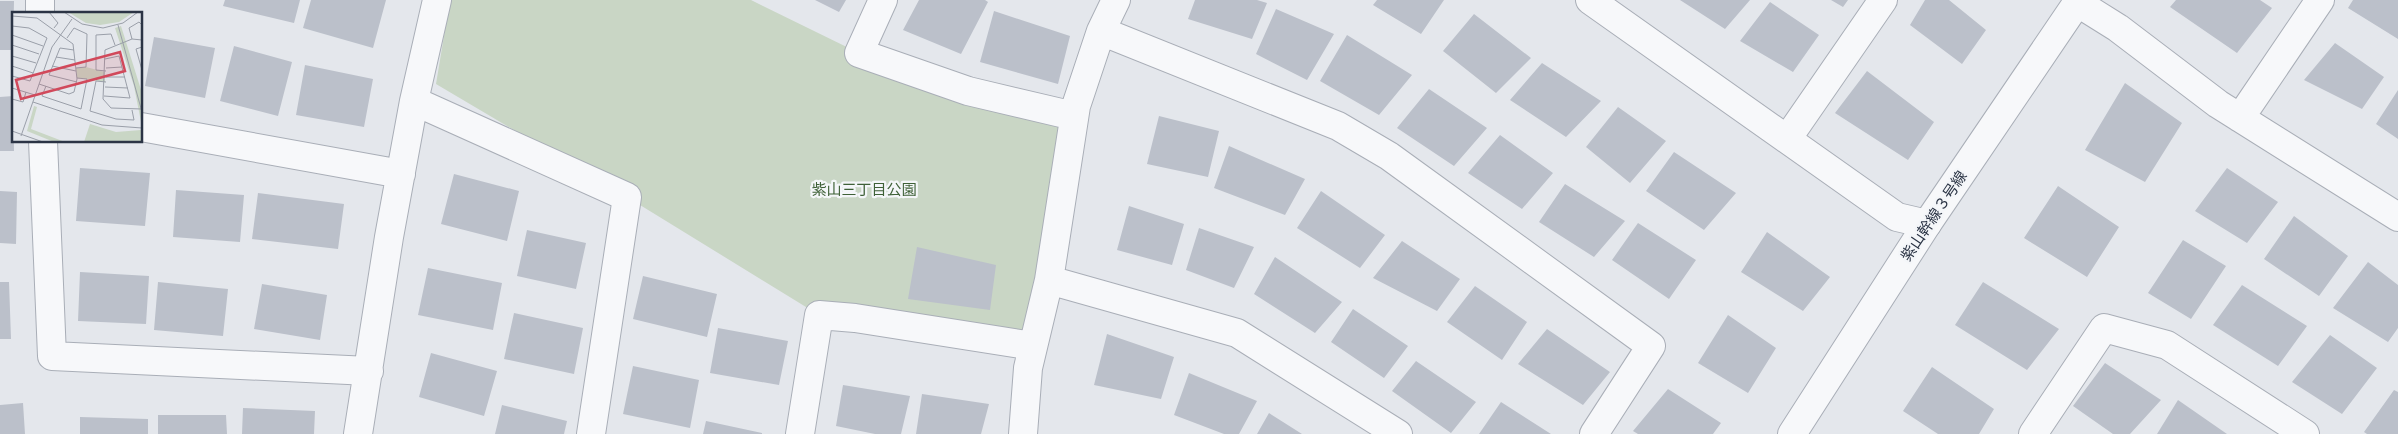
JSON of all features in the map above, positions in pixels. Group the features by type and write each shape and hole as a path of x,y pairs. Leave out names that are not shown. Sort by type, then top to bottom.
{"street":[{"path":"358,434 414,101 437,0"},
{"path":"883,0 859,53 968,91 1074,116"},
{"path":"1023,434 1028,368 1049,280 1074,116 1101,31 1116,0"},
{"path":"1590,0 1897,216 1927,224"},
{"path":"1787,139 1883,0"},
{"path":"2240,118 2320,0"},
{"path":"2079,1 2118,28 2218,104 2398,217"},
{"name":"紫山幹線３号線","path":"1792,434 1927,224 2079,1"},
{"path":"1101,31 1338,126 1389,156 1652,346 1594,434"},
{"path":"414,101 627,197 591,434"},
{"path":"142,127 401,174"},
{"path":"43,142 52,356 369,372"},
{"path":"1049,280 1237,333 1398,434"},
{"path":"800,434 819,315 856,318 1033,346"},
{"path":"2033,434 2104,328 2167,345 2305,434"}],"green space":[{"name":"紫山三丁目公園","path":"450,0 751,0 859,53 1074,116 1033,346 819,315 627,197 436,84"}],"building":[{"path":"225,0 300,0 294,23 223,6"},
{"path":"311,0 386,0 373,48 303,28"},
{"path":"815,0 846,0 839,12"},
{"path":"919,0 985,0 988,2 961,54 903,30"},
{"path":"1195,0 1257,0 1267,3 1252,39 1188,19"},
{"path":"1377,0 1444,0 1421,34 1373,5"},
{"path":"1680,0 1750,0 1725,29"},
{"path":"1831,0 1848,0 1843,7"},
{"path":"1925,0 1949,0 1986,30 1962,64 1910,25"},
{"path":"2176,0 2260,0 2272,8 2237,53 2170,7"},
{"path":"2353,0 2398,0 2398,39 2348,8"},
{"path":"0,1 14,1 14,12 12,12 12,50 0,50"},
{"path":"1770,2 1819,35 1793,72 1740,41"},
{"path":"1276,9 1334,34 1307,80 1256,54"},
{"path":"994,11 1070,36 1058,84 980,62"},
{"path":"1474,14 1531,58 1496,93 1443,51"},
{"path":"1347,35 1412,75 1379,115 1320,81"},
{"path":"154,37 215,48 205,98 145,86"},
{"path":"2335,43 2384,77 2362,109 2304,80"},
{"path":"234,46 292,62 278,116 220,101"},
{"path":"1542,63 1601,101 1566,137 1510,100"},
{"path":"305,65 373,79 364,127 296,115"},
{"path":"1867,71 1934,122 1908,160 1835,113"},
{"path":"2125,83 2182,123 2145,182 2085,150"},
{"path":"1429,89 1487,128 1454,166 1397,128"},
{"path":"2398,90 2398,139 2376,124"},
{"path":"12,96 12,142 14,142 14,151 0,151 0,97"},
{"path":"1618,107 1666,141 1630,183 1586,147"},
{"path":"1159,116 1219,131 1208,177 1147,164"},
{"path":"1500,135 1553,173 1522,209 1468,173"},
{"path":"1229,146 1305,179 1285,215 1214,188"},
{"path":"1674,152 1736,193 1704,230 1646,191"},
{"path":"80,168 150,173 145,226 76,221"},
{"path":"2227,168 2278,202 2247,243 2195,211"},
{"path":"454,174 519,191 507,241 441,224"},
{"path":"1565,184 1625,221 1594,257 1539,222"},
{"path":"2058,186 2119,227 2087,277 2024,238"},
{"path":"176,190 244,195 240,242 173,237"},
{"path":"0,191 17,192 16,244 0,243"},
{"path":"1321,191 1385,235 1360,268 1297,228"},
{"path":"258,193 344,204 338,249 252,239"},
{"path":"1129,206 1184,224 1172,265 1117,250"},
{"path":"2294,216 2348,256 2319,296 2264,259"},
{"path":"1638,223 1696,260 1669,299 1612,260"},
{"path":"1199,228 1254,247 1234,288 1186,270"},
{"path":"527,230 586,243 576,289 517,276"},
{"path":"1767,232 1830,277 1803,311 1741,272"},
{"path":"2183,240 2226,266 2191,319 2148,293"},
{"path":"1402,241 1460,279 1437,311 1373,278"},
{"path":"917,247 996,265 990,310 908,299"},
{"path":"1275,257 1342,302 1315,333 1254,294"},
{"path":"2368,262 2398,285 2398,328 2388,342 2333,308"},
{"path":"428,268 502,283 493,330 418,315"},
{"path":"80,272 149,276 146,324 78,321"},
{"path":"643,276 717,294 707,337 633,319"},
{"path":"0,282 9,282 11,339 0,339"},
{"path":"158,282 228,289 223,336 154,330"},
{"path":"1983,282 2059,329 2027,370 1955,325"},
{"path":"262,284 327,295 320,340 254,329"},
{"path":"2242,285 2307,326 2278,366 2213,325"},
{"path":"1475,286 1527,322 1502,360 1447,322"},
{"path":"1353,309 1408,346 1384,378 1331,342"},
{"path":"514,313 583,328 574,374 504,359"},
{"path":"1728,315 1776,348 1748,393 1698,363"},
{"path":"718,328 788,341 779,385 710,373"},
{"path":"1547,329 1610,372 1583,405 1518,364"},
{"path":"1107,334 1174,357 1161,399 1094,385"},
{"path":"2330,335 2377,368 2342,414 2292,382"},
{"path":"431,353 497,371 484,416 419,397"},
{"path":"1416,361 1476,402 1451,433 1392,391"},
{"path":"2105,363 2161,400 2130,434 2113,434 2073,406"},
{"path":"633,366 699,380 690,428 623,414"},
{"path":"1932,367 1994,409 1979,434 1938,434 1903,411"},
{"path":"1189,373 1257,401 1239,434 1224,434 1174,415"},
{"path":"843,385 910,396 901,434 875,434 836,426"},
{"path":"1668,389 1721,423 1713,434 1638,434 1633,431"},
{"path":"2394,390 2398,392 2398,434 2367,434 2364,432"},
{"path":"922,394 989,404 981,434 916,434"},
{"path":"2178,400 2227,434 2157,434"},
{"path":"1501,402 1551,434 1479,434"},
{"path":"23,403 25,434 0,434 0,405"},
{"path":"502,405 567,421 564,434 495,434"},
{"path":"243,408 315,411 314,434 242,434"},
{"path":"1269,413 1302,434 1257,434"},
{"path":"158,415 226,415 227,434 158,434"},
{"path":"80,417 148,419 148,434 80,434"},
{"path":"706,421 762,433 762,434 703,434"}]}
